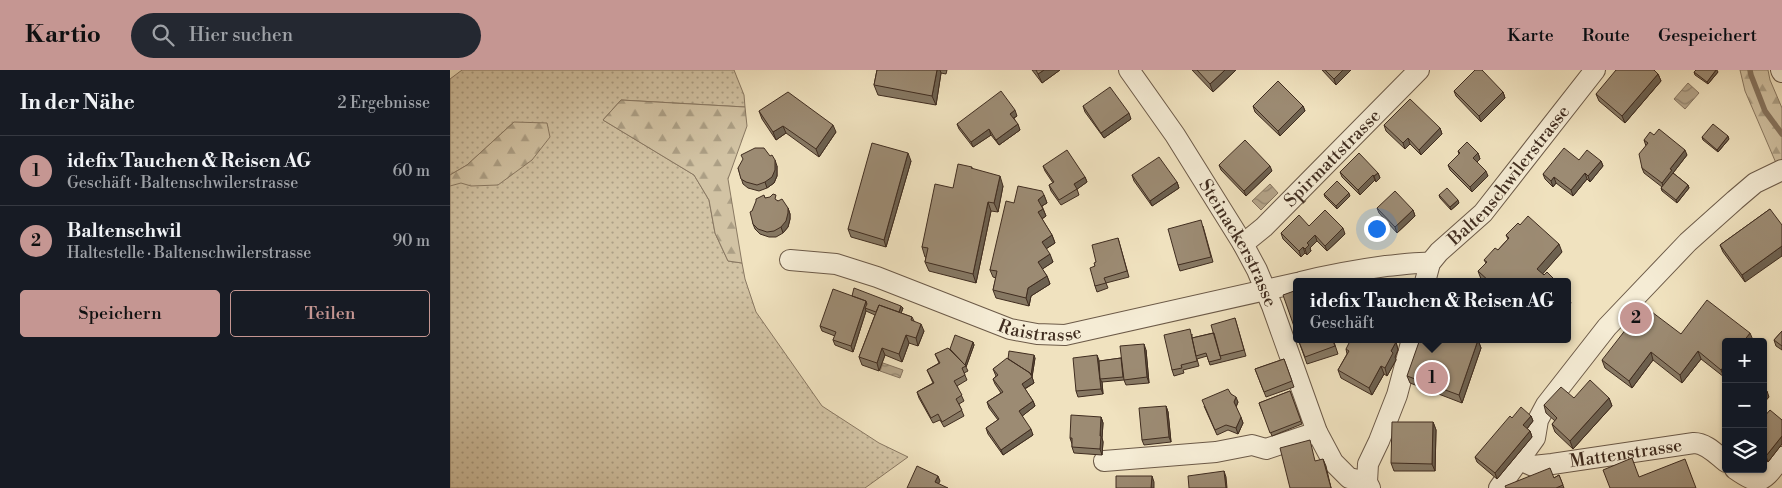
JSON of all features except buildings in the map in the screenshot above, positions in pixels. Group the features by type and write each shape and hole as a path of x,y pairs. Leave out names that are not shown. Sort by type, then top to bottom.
{"street":[{"name":"Steinackerstrasse","path":"1129,70 1175,135 1243,244 1257,270 1272,306 1317,432 1334,462 1349,478 1369,485"},
{"name":"Spirmattstrasse","path":"1243,244 1264,227 1418,70"},
{"name":"Baltenschwilerstrasse","path":"1428,272 1439,252 1483,213 1595,70"},
{"path":"1499,488 1536,438 1538,420 1546,405 1611,321 1688,242 1735,200 1755,183 1782,170"},
{"name":"Raistrasse","path":"790,260 836,264 877,277 1010,329 1038,334 1065,335 1293,284"},
{"path":"1320,278 1420,262 1428,272"},
{"path":"1369,485 1368,464 1397,395 1411,343"},
{"path":"1104,461 1216,452 1252,445 1266,449 1317,432"},
{"name":"Mattenstrasse","path":"1520,460 1533,466 1694,443 1706,446 1722,459"},
{"path":"1739,473 1748,481 1757,483 1763,481 1782,457"}],"green space":[{"path":"462,70 734,70 744,95 745,107 621,100 603,120 694,175 709,200 715,233 728,261 742,263 745,279 756,312 822,406 879,443 908,457 865,488 450,488 450,181 532,160 514,122 467,165 450,175 450,79"},
{"path":"1740,70 1768,70 1770,80 1782,108 1782,177 1745,91"},
{"path":"621,100 745,107 747,126 728,179 742,263 728,261 715,233 709,200 694,175 603,120"},
{"path":"514,122 547,123 550,137 532,160 498,185 471,186 461,183 450,186 450,175 467,165"}],"water":[{"path":"1688,83 1699,93 1685,109 1674,99"},
{"path":"1270,184 1278,193 1261,210 1252,201"},
{"path":"883,363 903,370 900,378 880,371"}],"waterway":[{"path":"1750,70 1765,111 1782,134"}],"place":[{"name":"Baltenschwil","path":"1636,318"},
{"name":"idefix Tauchen & Reisen AG","path":"1432,378"}]}
